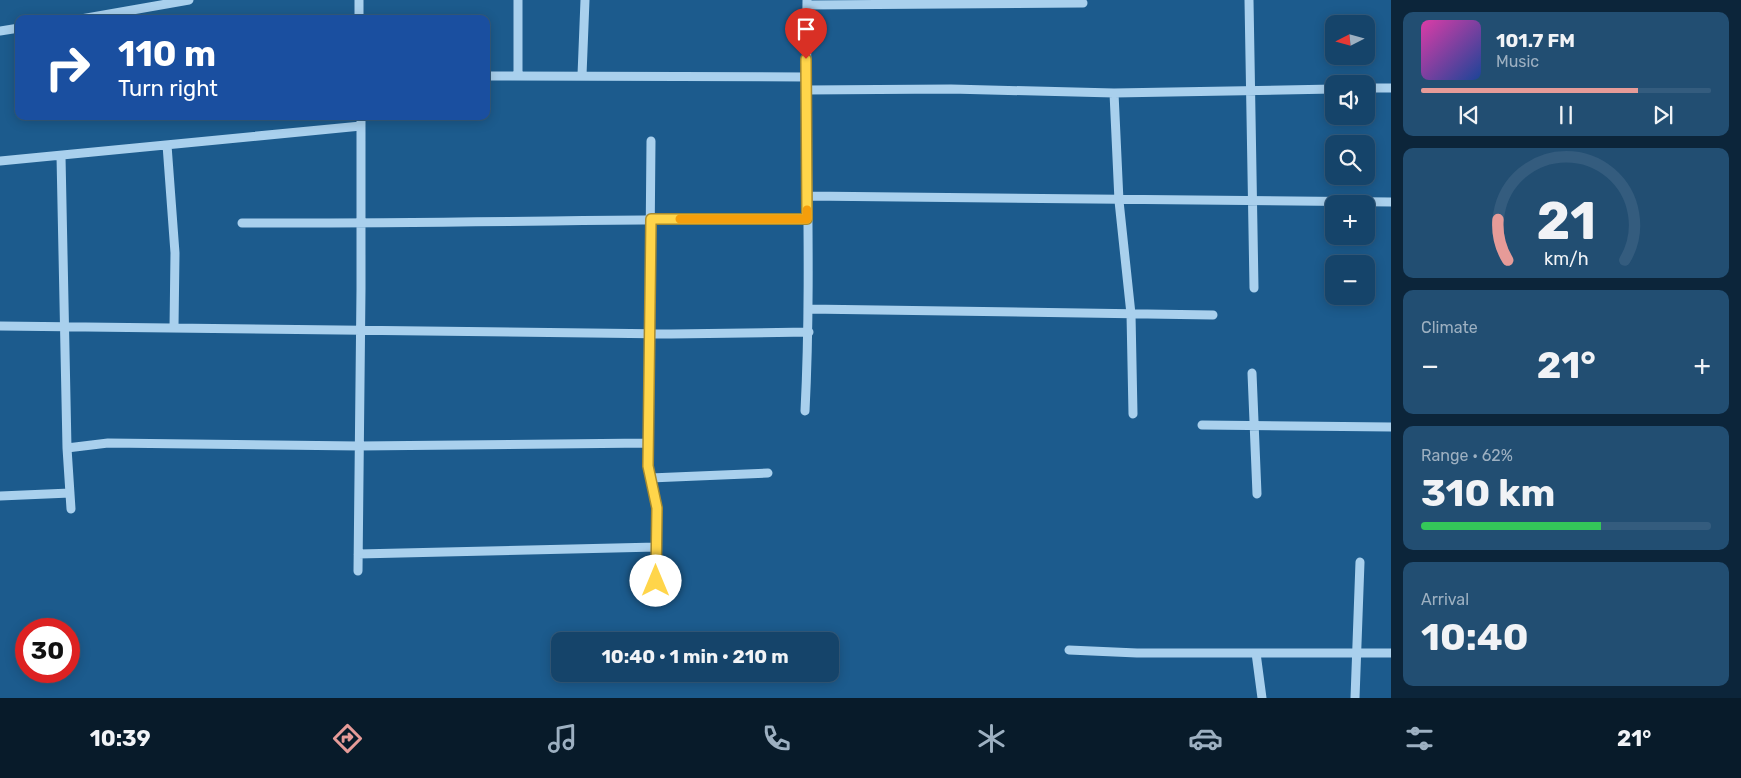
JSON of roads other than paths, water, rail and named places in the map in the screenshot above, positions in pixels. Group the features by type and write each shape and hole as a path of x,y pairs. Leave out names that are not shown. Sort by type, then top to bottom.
{"street":[{"path":"104,15 189,0"},
{"path":"358,0 359,15"},
{"path":"518,0 518,76"},
{"path":"582,75 585,0"},
{"path":"1249,0 1249,90 1254,288"},
{"path":"805,411 809,332 806,196 807,2 1084,3"},
{"path":"0,31 15,29"},
{"path":"490,76 806,77"},
{"path":"1375,88 1391,88"},
{"path":"806,90 951,89 1114,93 1325,89"},
{"path":"1114,93 1119,201 1130,314 1133,414"},
{"path":"0,161 167,145 361,121 358,571"},
{"path":"652,142 648,443 650,478 657,508 656,598"},
{"path":"167,145 175,253 174,328"},
{"path":"60,156 67,448 71,509"},
{"path":"806,196 1119,201 1391,202"},
{"path":"242,223 361,224 651,219 807,219"},
{"path":"808,309 1213,315"},
{"path":"0,326 650,334 809,332"},
{"path":"1252,373 1257,494"},
{"path":"1202,425 1254,424 1391,427"},
{"path":"67,448 108,443 360,446 648,443"},
{"path":"650,478 768,473"},
{"path":"0,496 70,493"},
{"path":"358,554 656,547"},
{"path":"1355,698 1360,562"},
{"path":"1069,650 1137,653 1391,652"},
{"path":"1256,653 1262,698"}]}
